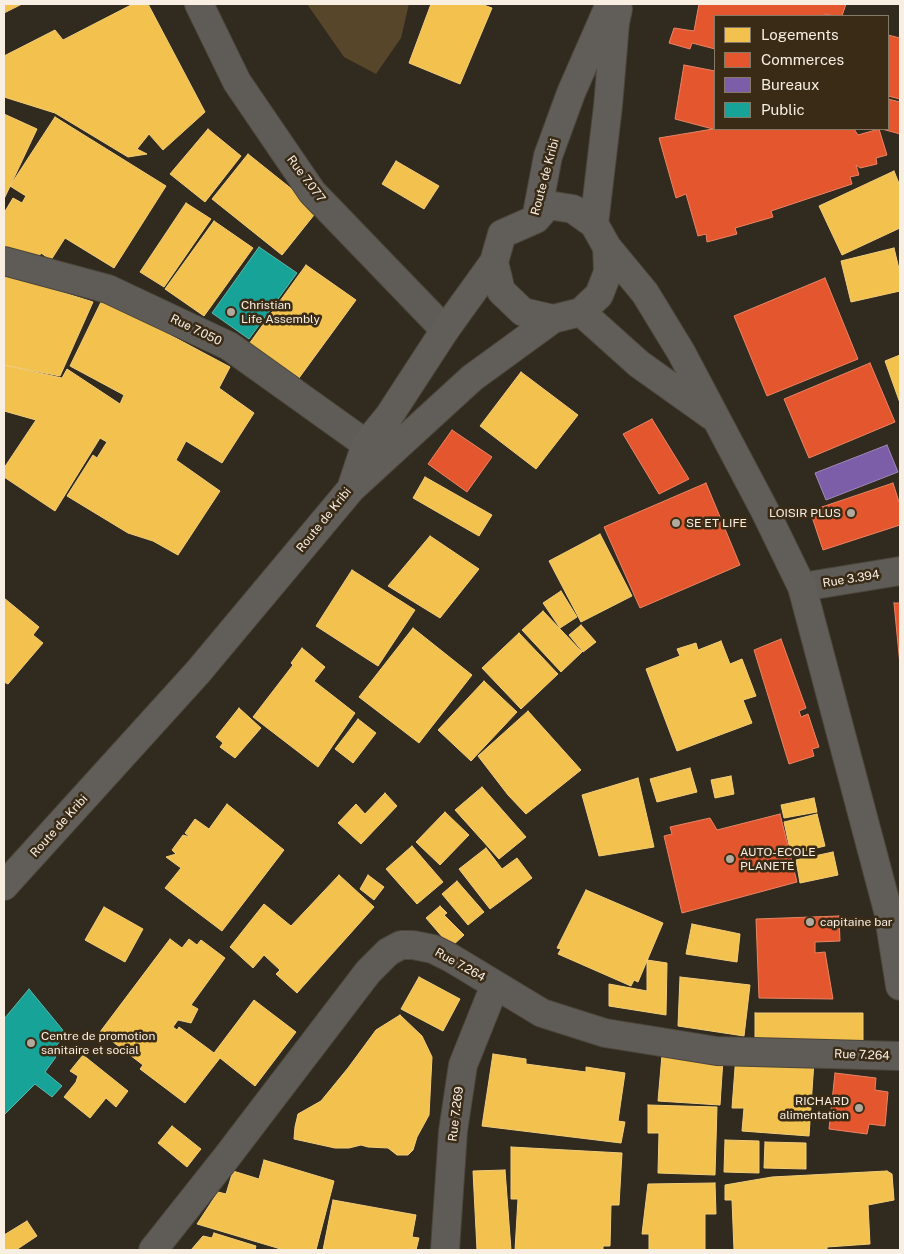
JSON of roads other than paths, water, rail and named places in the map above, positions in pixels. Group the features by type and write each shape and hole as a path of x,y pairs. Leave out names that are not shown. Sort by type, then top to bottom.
{"main road":[{"name":"Route de Kribi","path":"4,886 198,672 351,488 366,444 389,416 494,262 502,234 536,219 548,156 571,93 610,4"},
{"path":"594,224 608,106 615,23 620,4"},
{"path":"536,219 548,206 572,209 594,224 607,247 645,293 681,352 802,587 888,911 900,986"},
{"path":"351,488 472,378 553,320 581,312 599,295 608,272 607,247"},
{"path":"494,262 502,291 512,302 523,312 553,320"},
{"path":"581,312 639,364 715,418"}],"street":[{"name":"Rue 7.077","path":"199,4 238,82 312,192 446,330"},
{"name":"Rue 7.050","path":"4,262 108,289 229,346 366,444"},
{"name":"Rue 3.394","path":"802,587 900,571"},
{"name":"Rue 7.264","path":"153,1250 368,972 388,952 401,945 433,949 542,1014 606,1033 717,1052 900,1056"},
{"name":"Rue 7.269","path":"445,1250 453,1131 463,1065 495,985"}],"place":[{"name":"Christian Life Assembly","path":"231,312"},
{"name":"LOISIR PLUS","path":"851,513"},
{"name":"SE ET LIFE","path":"676,523"},
{"name":"AUTO-ECOLE PLANETE","path":"730,859"},
{"name":"capitaine bar","path":"810,922"},
{"name":"Centre de promotion sanitaire et social","path":"31,1043"},
{"name":"RICHARD alimentation","path":"859,1108"}]}
